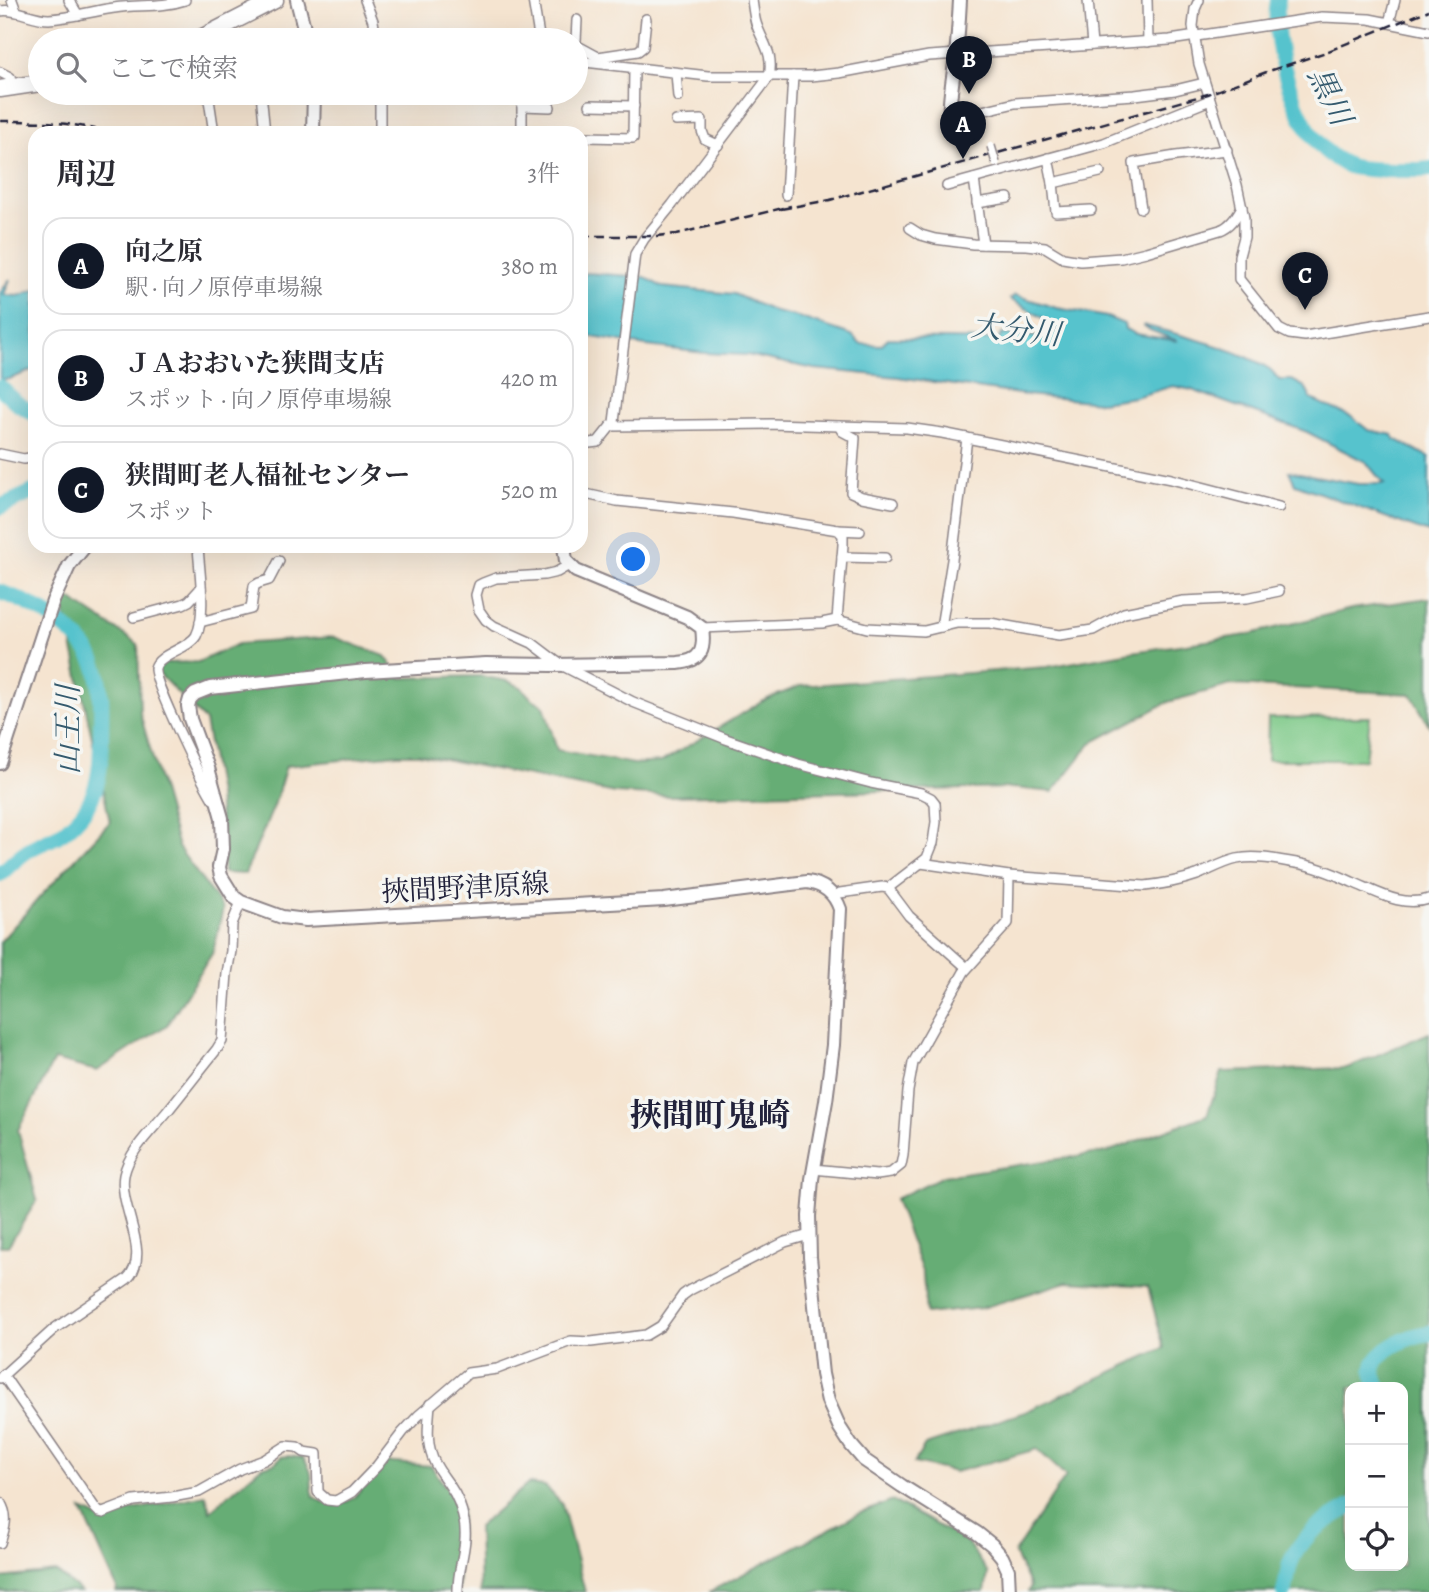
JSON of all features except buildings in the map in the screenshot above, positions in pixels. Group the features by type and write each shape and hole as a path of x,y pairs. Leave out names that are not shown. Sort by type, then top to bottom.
{"highway":[{"path":"220,28 275,0"},
{"path":"6,88 28,85"}],"main road":[{"path":"297,0 304,28"},
{"path":"950,125 949,101 960,0"},
{"path":"313,126 314,105"},
{"path":"0,764 56,592 69,566 79,553"},
{"path":"241,902 234,897 219,872 223,849 220,812 189,713 190,699 203,690 230,685 400,668 486,664 687,662 703,650 702,628 687,617 582,574 569,565 565,553"},
{"name":"挾間野津原線","path":"241,902 282,917 306,920 664,900 807,882 820,886 834,897"},
{"path":"834,897 839,906 840,918 834,1032 826,1101 809,1202 809,1235 822,1374 828,1401 839,1428 873,1468 971,1528 992,1545 1007,1568 1009,1592"}],"street":[{"path":"12,0 16,11"},
{"path":"69,0 78,15"},
{"path":"0,11 16,11 42,18 62,18 117,7 163,5 185,0"},
{"path":"365,0 374,28"},
{"path":"533,0 537,28"},
{"path":"588,443 598,442 614,422 635,254 769,77 772,65 755,22 752,0"},
{"path":"1088,0 1092,45"},
{"path":"1147,0 1148,42"},
{"path":"1199,0 1194,18 1194,37 1204,83 1227,150 1244,218 1239,279 1279,329 1289,334 1305,335 1429,316"},
{"path":"1389,23 1395,0"},
{"path":"588,61 676,73 769,77 825,75 920,57 1148,42 1322,17 1369,19 1429,31"},
{"path":"600,61 638,51 643,47 646,19"},
{"path":"577,28 578,20"},
{"path":"588,52 600,61"},
{"path":"588,137 633,138 634,68"},
{"path":"0,72 10,77 6,88"},
{"path":"676,73 678,97"},
{"path":"786,195 793,76"},
{"path":"950,125 1015,103 1135,95 1204,83"},
{"path":"947,187 1104,143 1210,100"},
{"path":"210,105 213,126"},
{"path":"262,105 264,126"},
{"path":"380,105 380,126"},
{"path":"590,105 634,106"},
{"path":"522,126 522,106 550,107"},
{"path":"676,121 702,120 705,139 718,145"},
{"path":"991,146 996,163"},
{"path":"1140,208 1134,163 1227,150"},
{"path":"1048,158 1056,212 1091,210"},
{"path":"1053,183 1100,172"},
{"path":"974,179 983,244"},
{"path":"977,203 1008,198"},
{"path":"910,228 935,239 1045,247 1063,258 1081,261 1121,258 1227,228 1242,207"},
{"path":"611,426 771,424 907,428 1171,479 1279,507"},
{"path":"839,426 842,432 855,438 851,492 893,503"},
{"path":"941,626 967,438"},
{"path":"0,454 28,458"},
{"path":"588,495 617,502 733,513 860,531"},
{"path":"837,620 843,535 838,530"},
{"path":"198,553 201,588 198,631 191,641 157,662 155,676 220,812"},
{"path":"842,557 886,558"},
{"path":"200,622 251,609 254,586 269,580 279,561"},
{"path":"569,565 544,575 496,578 479,585 476,595 480,610 490,623 536,645 561,665 633,702 798,764 920,793 931,798 935,803 936,822 933,843 927,858 888,888"},
{"path":"134,617 183,604 201,588"},
{"path":"702,628 822,623 837,620 867,628 924,631 957,623 990,623 1059,635 1093,630 1124,613 1183,601 1247,598 1279,591"},
{"path":"921,863 1009,876 1145,886 1181,880 1239,859 1261,858 1306,865 1400,900 1416,902 1429,899"},
{"path":"813,1168 877,1175 891,1173 901,1165 908,1091 914,1063 967,968 1008,923 1009,876"},
{"path":"834,897 840,892 888,888 909,916 967,968"},
{"path":"241,902 232,923 222,1041 140,1144 124,1173 123,1187 137,1255 133,1272 127,1279 54,1329 2,1377 99,1512 103,1513 134,1501 204,1490 288,1446 317,1454 318,1492 327,1500 339,1501 368,1477 407,1427 430,1404 468,1373 497,1369 566,1343 612,1340 654,1332 690,1290 785,1242 809,1235"},
{"path":"430,1404 430,1452 436,1466 452,1488 465,1524 458,1592"},
{"path":"0,1502 6,1519 0,1543"}],"green space":[{"path":"61,593 138,644 140,713 178,847 223,909 213,952 167,1025 97,1071 54,1060 18,1130 37,1200 8,1246 0,1246 0,942 110,822"},
{"path":"1429,598 1429,725 1411,694 1231,685 1168,702 1091,743 1053,792 1014,788 670,796 615,793 419,754 286,766 274,806 245,874 224,873 218,794 205,721 157,672 164,663 198,662 238,644 334,637 385,656 401,678 480,676 508,681 521,687 531,698 544,706 557,750 634,764 661,762 765,700 800,686 1047,667 1247,635 1351,609"},
{"path":"1370,717 1365,760 1267,760 1268,718"},
{"path":"1429,1033 1429,1592 1028,1592 1030,1586 1014,1553 1066,1476 1037,1449 955,1472 914,1463 925,1445 1025,1412 1164,1348 1148,1287 1067,1282 982,1308 926,1314 923,1274 895,1199 943,1176 1107,1152 1207,1115 1222,1072 1347,1068"},
{"path":"288,1456 303,1458 307,1464 314,1497 336,1504 354,1497 383,1462 431,1466 461,1509 458,1592 116,1592 117,1588 82,1510 98,1517 206,1495 210,1511 261,1467"},
{"path":"528,1484 545,1486 562,1504 585,1592 480,1592 478,1527"},
{"path":"893,1501 966,1541 988,1573 985,1592 709,1592 860,1513"},
{"path":"56,1572 81,1592 0,1592 0,1578"}],"water":[{"path":"588,273 645,277 662,287 734,294 775,312 852,335 860,344 881,345 888,338 998,340 1002,334 1037,337 1059,331 1043,318 1010,299 1015,295 1057,308 1107,317 1124,324 1125,329 1136,334 1178,341 1143,325 1240,354 1270,369 1279,380 1292,380 1305,387 1311,399 1352,417 1368,430 1393,435 1395,439 1429,457 1429,533 1295,484 1289,471 1358,484 1384,484 1366,462 1307,432 1192,390 1173,386 1135,397 1100,402 815,369 747,355 639,345 588,336"},
{"path":"10,279 4,295 18,296 28,292 28,372 0,380 0,293"}],"waterway":[{"name":"黒川","path":"1278,0 1278,35 1286,75 1300,114 1322,147 1329,154 1355,168 1429,169"},
{"path":"92,8 130,2"},
{"path":"40,14 72,12"},
{"name":"山王川","path":"0,387 28,410"},
{"name":"山王川","path":"0,507 28,494"},
{"name":"山王川","path":"0,592 43,612 82,644 97,670 101,713 99,769 87,807 64,832 28,850 0,874"},
{"path":"1376,1382 1373,1369 1377,1359 1390,1348 1414,1336 1429,1333"},
{"path":"1284,1592 1290,1564 1300,1546 1323,1524 1348,1508"}],"railway":[{"path":"781,209 830,200 1208,94 1326,52 1429,10"},
{"path":"0,121 80,126"},
{"path":"588,236 677,234 791,206"}],"place":[{"name":"ＪＡおおいた狭間支店","path":"969,94"},
{"name":"向之原","path":"963,159"},
{"name":"狭間町老人福祉センター","path":"1305,310"}],"district":[{"name":"挾間町鬼崎","path":"710,1115"}],"water label":[{"name":"大分川","path":"1016,330"}]}
